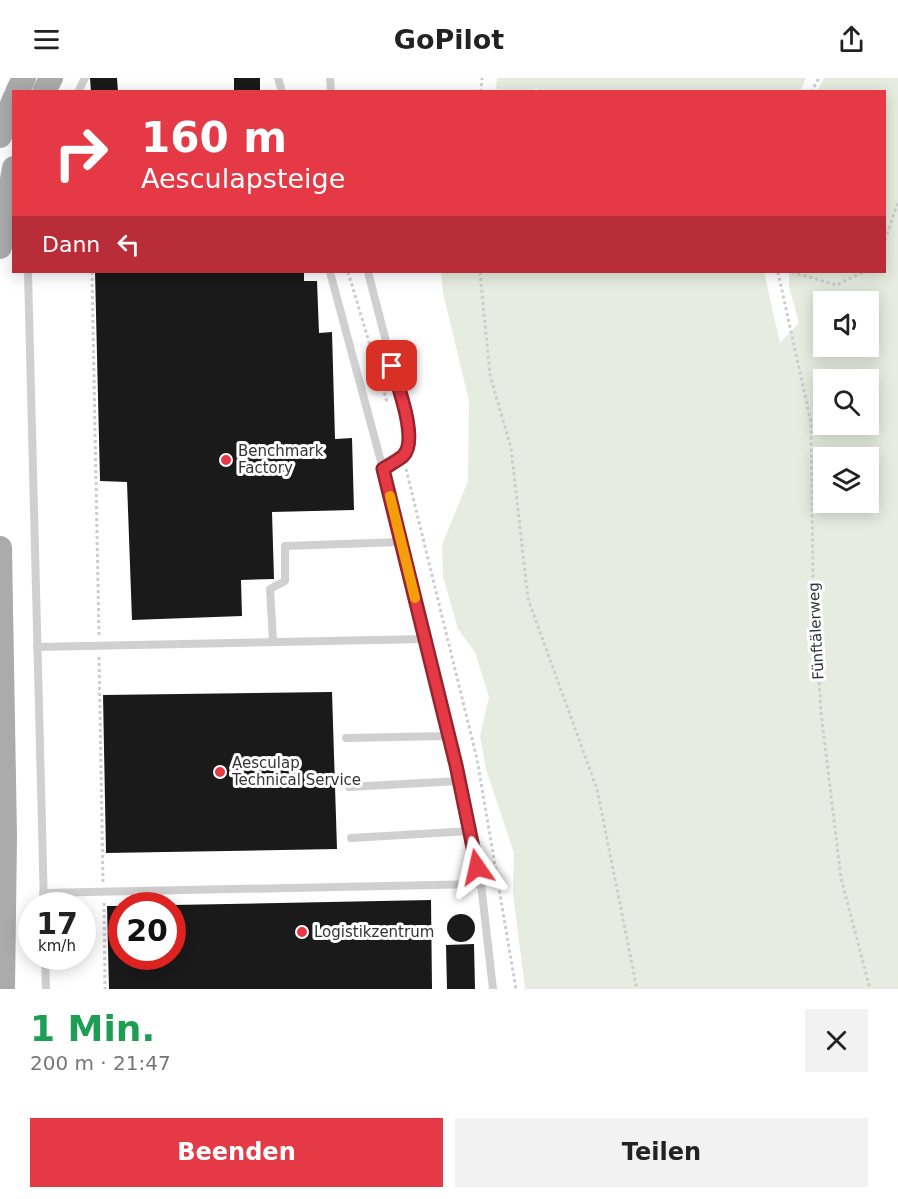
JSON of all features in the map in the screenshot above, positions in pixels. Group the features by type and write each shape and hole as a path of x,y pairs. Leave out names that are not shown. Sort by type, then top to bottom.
{"main road":[{"path":"0,136 12,104"},
{"path":"0,247 12,179"},
{"path":"0,548 5,837 3,989"}],"lane":[{"path":"28,273 44,892"},
{"path":"330,273 383,469 471,831 493,989"},
{"path":"368,273 410,434 409,446 403,456 383,469"},
{"path":"273,641 270,589 285,581 285,546 401,542"},
{"path":"37,647 424,639"},
{"path":"346,738 448,736"},
{"path":"350,787 459,781"},
{"path":"351,838 471,831"},
{"path":"96,893 480,884"},
{"path":"45,970 46,989"}],"path":[{"path":"886,237 898,202"},
{"path":"92,273 105,989"},
{"path":"348,273 390,412"},
{"path":"480,273 490,375 511,448 528,599 597,789 637,989"},
{"name":"Fünftälerweg","path":"778,273 811,423 813,576 821,712 841,878 870,989"},
{"path":"795,273 836,285 861,273"},
{"path":"85,297 92,297"},
{"path":"85,342 93,342"},
{"path":"86,387 94,387"},
{"path":"87,431 95,431"},
{"path":"403,456 477,759 516,989"},
{"path":"88,474 96,473"},
{"path":"89,521 96,521"},
{"path":"89,561 97,561"},
{"path":"90,602 98,602"},
{"path":"92,688 100,687"},
{"path":"93,732 100,733"},
{"path":"93,774 101,774"},
{"path":"94,817 102,817"},
{"path":"95,861 103,861"},
{"path":"96,936 104,936"},
{"path":"97,978 105,978"}],"shaded area":[{"path":"497,78 806,78 801,90 496,89"},
{"path":"824,78 898,78 898,989 525,989 513,893 514,853 486,769 480,736 489,697 475,652 458,629 443,576 442,545 468,481 469,401 443,293 441,273 764,273 780,343 799,323 789,286 789,273 886,273 886,90 818,90"}],"building":[{"path":"90,78 117,78 118,90 91,90"},
{"path":"234,78 260,78 260,90 234,90"},
{"name":"Benchmark Factory","path":"95,273 304,273 304,281 317,281 319,333 332,332 335,439 352,438 354,510 272,512 274,579 241,580 242,616 132,620 127,482 100,481"},
{"name":"Aesculap Technical Service","path":"332,692 337,849 106,853 103,695"},
{"name":"Logistikzentrum","path":"431,900 432,989 109,989 109,970 186,970 186,905"},
{"path":"461,914 471,918 475,928 471,938 461,942 451,938 447,928 451,918"},
{"path":"474,944 475,989 447,989 446,945"}],"slow traffic":[{"path":"390,496 415,598"}],"place":[{"name":"Benchmark Factory","path":"226,460"},
{"name":"Aesculap Technical Service","path":"220,772"},
{"name":"Logistikzentrum","path":"302,932"}],"route":[{"path":"392,366 410,434 409,446 403,456 383,469 456,765 477,867"}]}
